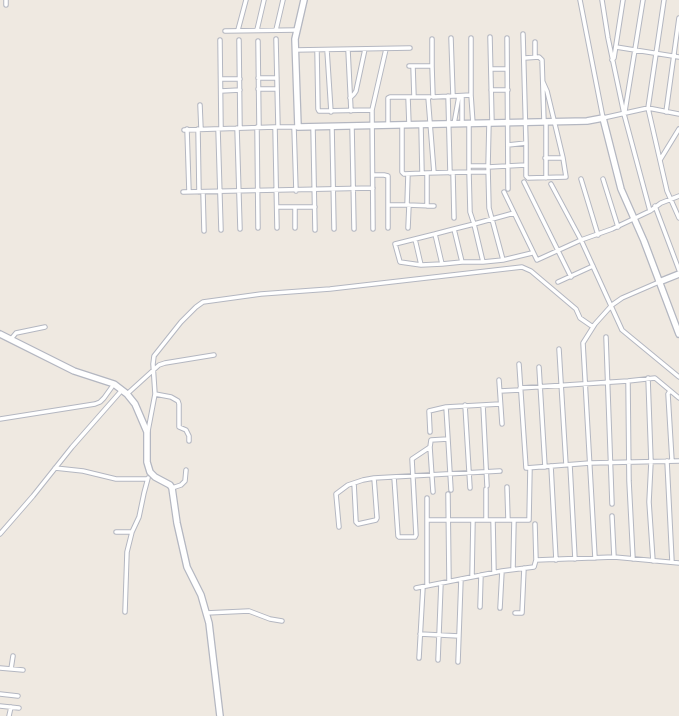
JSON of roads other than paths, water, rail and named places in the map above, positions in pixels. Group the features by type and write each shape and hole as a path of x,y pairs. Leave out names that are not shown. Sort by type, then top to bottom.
{"street":[{"path":"6,0 6,5"},
{"path":"238,30 246,0"},
{"path":"257,30 264,0"},
{"path":"276,30 283,0"},
{"path":"296,191 294,39 304,0"},
{"path":"580,0 603,118 621,189 644,241 679,334"},
{"path":"602,0 612,60 624,114 650,211"},
{"path":"612,60 614,58 623,0"},
{"path":"624,114 643,0"},
{"path":"664,0 648,108 665,184 679,218"},
{"path":"666,112 679,18"},
{"path":"225,31 297,30"},
{"path":"524,34 526,177 566,177 555,122 547,91 543,82"},
{"path":"490,37 491,123 488,168 489,208 503,260"},
{"path":"452,38 453,96"},
{"path":"471,38 471,124 469,166 470,212 483,262"},
{"path":"507,38 508,145 506,191 514,213 532,253 537,260 581,240 598,235 634,219 650,211 655,206 679,196"},
{"path":"276,39 277,228"},
{"path":"432,39 433,97"},
{"path":"220,40 221,230"},
{"path":"239,40 240,229"},
{"path":"258,41 258,228"},
{"path":"534,42 535,57"},
{"path":"616,46 679,57"},
{"path":"295,50 410,48"},
{"path":"350,98 356,91 365,49"},
{"path":"373,229 374,175 372,110 386,49"},
{"path":"317,50 319,111 332,112 372,110"},
{"path":"327,50 332,112"},
{"path":"348,50 351,111"},
{"path":"524,58 539,57 542,59 546,178"},
{"path":"414,97 411,66 432,66"},
{"path":"491,69 507,69"},
{"path":"258,78 277,78"},
{"path":"221,79 240,79"},
{"path":"258,89 277,89"},
{"path":"221,91 240,90"},
{"path":"491,90 508,90"},
{"path":"388,125 388,98 390,97 471,95"},
{"path":"448,96 452,124 451,173 454,218"},
{"path":"460,96 462,124"},
{"path":"452,124 460,96"},
{"path":"408,97 409,125"},
{"path":"428,97 434,173"},
{"path":"200,105 199,129 204,231"},
{"path":"189,192 185,130 258,127 587,121 648,108 679,114"},
{"path":"402,125 402,172 404,174 469,172 488,168 526,165"},
{"path":"421,125 422,173"},
{"path":"332,126 334,229"},
{"path":"352,126 354,229"},
{"path":"313,127 315,230"},
{"path":"660,160 679,129"},
{"path":"508,145 526,144"},
{"path":"545,158 563,158"},
{"path":"469,166 488,168"},
{"path":"426,206 427,173"},
{"path":"408,174 408,228"},
{"path":"374,175 388,176 388,228"},
{"path":"581,179 598,235"},
{"path":"603,179 618,226"},
{"path":"524,182 571,277"},
{"path":"551,184 581,240 612,305 622,330 679,376"},
{"path":"183,192 296,191 374,188"},
{"path":"388,205 434,206"},
{"path":"655,206 679,270"},
{"path":"295,207 295,228"},
{"path":"277,208 315,207"},
{"path":"514,213 395,244 400,262 421,264 483,262 503,260 532,253"},
{"path":"454,229 462,262"},
{"path":"435,234 442,264"},
{"path":"415,239 421,264"},
{"path":"558,282 593,266"},
{"path":"125,612 127,558 132,532 141,511 150,477 147,462 147,432 155,394 153,369 154,356 181,322 203,302 261,294 419,280 518,267 527,268 531,271 576,310 580,318 594,325"},
{"path":"595,558 583,343 594,325 612,305 622,298 679,274"},
{"path":"11,339 16,332 45,327"},
{"path":"0,334 74,371 115,385 127,394 135,404 147,432"},
{"path":"606,337 612,504"},
{"path":"559,349 566,465"},
{"path":"127,394 153,369 165,363 214,355"},
{"path":"519,364 526,468 590,463 679,461"},
{"path":"539,367 545,467"},
{"path":"648,378 650,462 649,502 653,561"},
{"path":"500,391 654,378 679,398"},
{"path":"499,380 502,424"},
{"path":"628,381 629,481 633,558"},
{"path":"0,419 95,404 100,402 115,385"},
{"path":"0,534 122,390"},
{"path":"670,391 668,394 672,461"},
{"path":"155,394 171,397 178,401 179,427 186,430 189,436 189,441"},
{"path":"430,432 428,412 446,407 500,404"},
{"path":"483,405 486,472 486,520"},
{"path":"466,406 470,488"},
{"path":"446,407 450,474 448,520 449,581"},
{"path":"433,492 430,447 431,440 448,439"},
{"path":"394,477 398,536 415,537 412,459 430,447"},
{"path":"667,461 672,562"},
{"path":"570,465 575,559"},
{"path":"551,466 556,560"},
{"path":"55,468 83,471 116,479 150,477 170,485 172,488 177,523 187,567 198,587 209,623 220,716"},
{"path":"427,520 529,520 530,468"},
{"path":"172,488 185,481 186,470"},
{"path":"339,528 336,494 345,487 354,483 374,478 500,471"},
{"path":"354,483 356,522 358,524 376,520 374,478"},
{"path":"508,487 508,520"},
{"path":"419,658 425,586 427,498"},
{"path":"612,516 614,557"},
{"path":"472,576 473,520"},
{"path":"494,520 494,572"},
{"path":"513,569 514,520"},
{"path":"416,588 494,572 534,567 536,560 535,524"},
{"path":"116,532 132,532"},
{"path":"536,560 614,557 679,563"},
{"path":"515,613 522,613 524,568"},
{"path":"500,608 502,571"},
{"path":"480,606 481,575"},
{"path":"458,662 461,579"},
{"path":"438,660 441,583"},
{"path":"206,612 249,611 282,622"},
{"path":"420,634 459,636"},
{"path":"11,669 13,656"},
{"path":"0,668 23,670"},
{"path":"0,694 18,696"},
{"path":"0,706 20,708"},
{"path":"9,716 10,707"}]}
